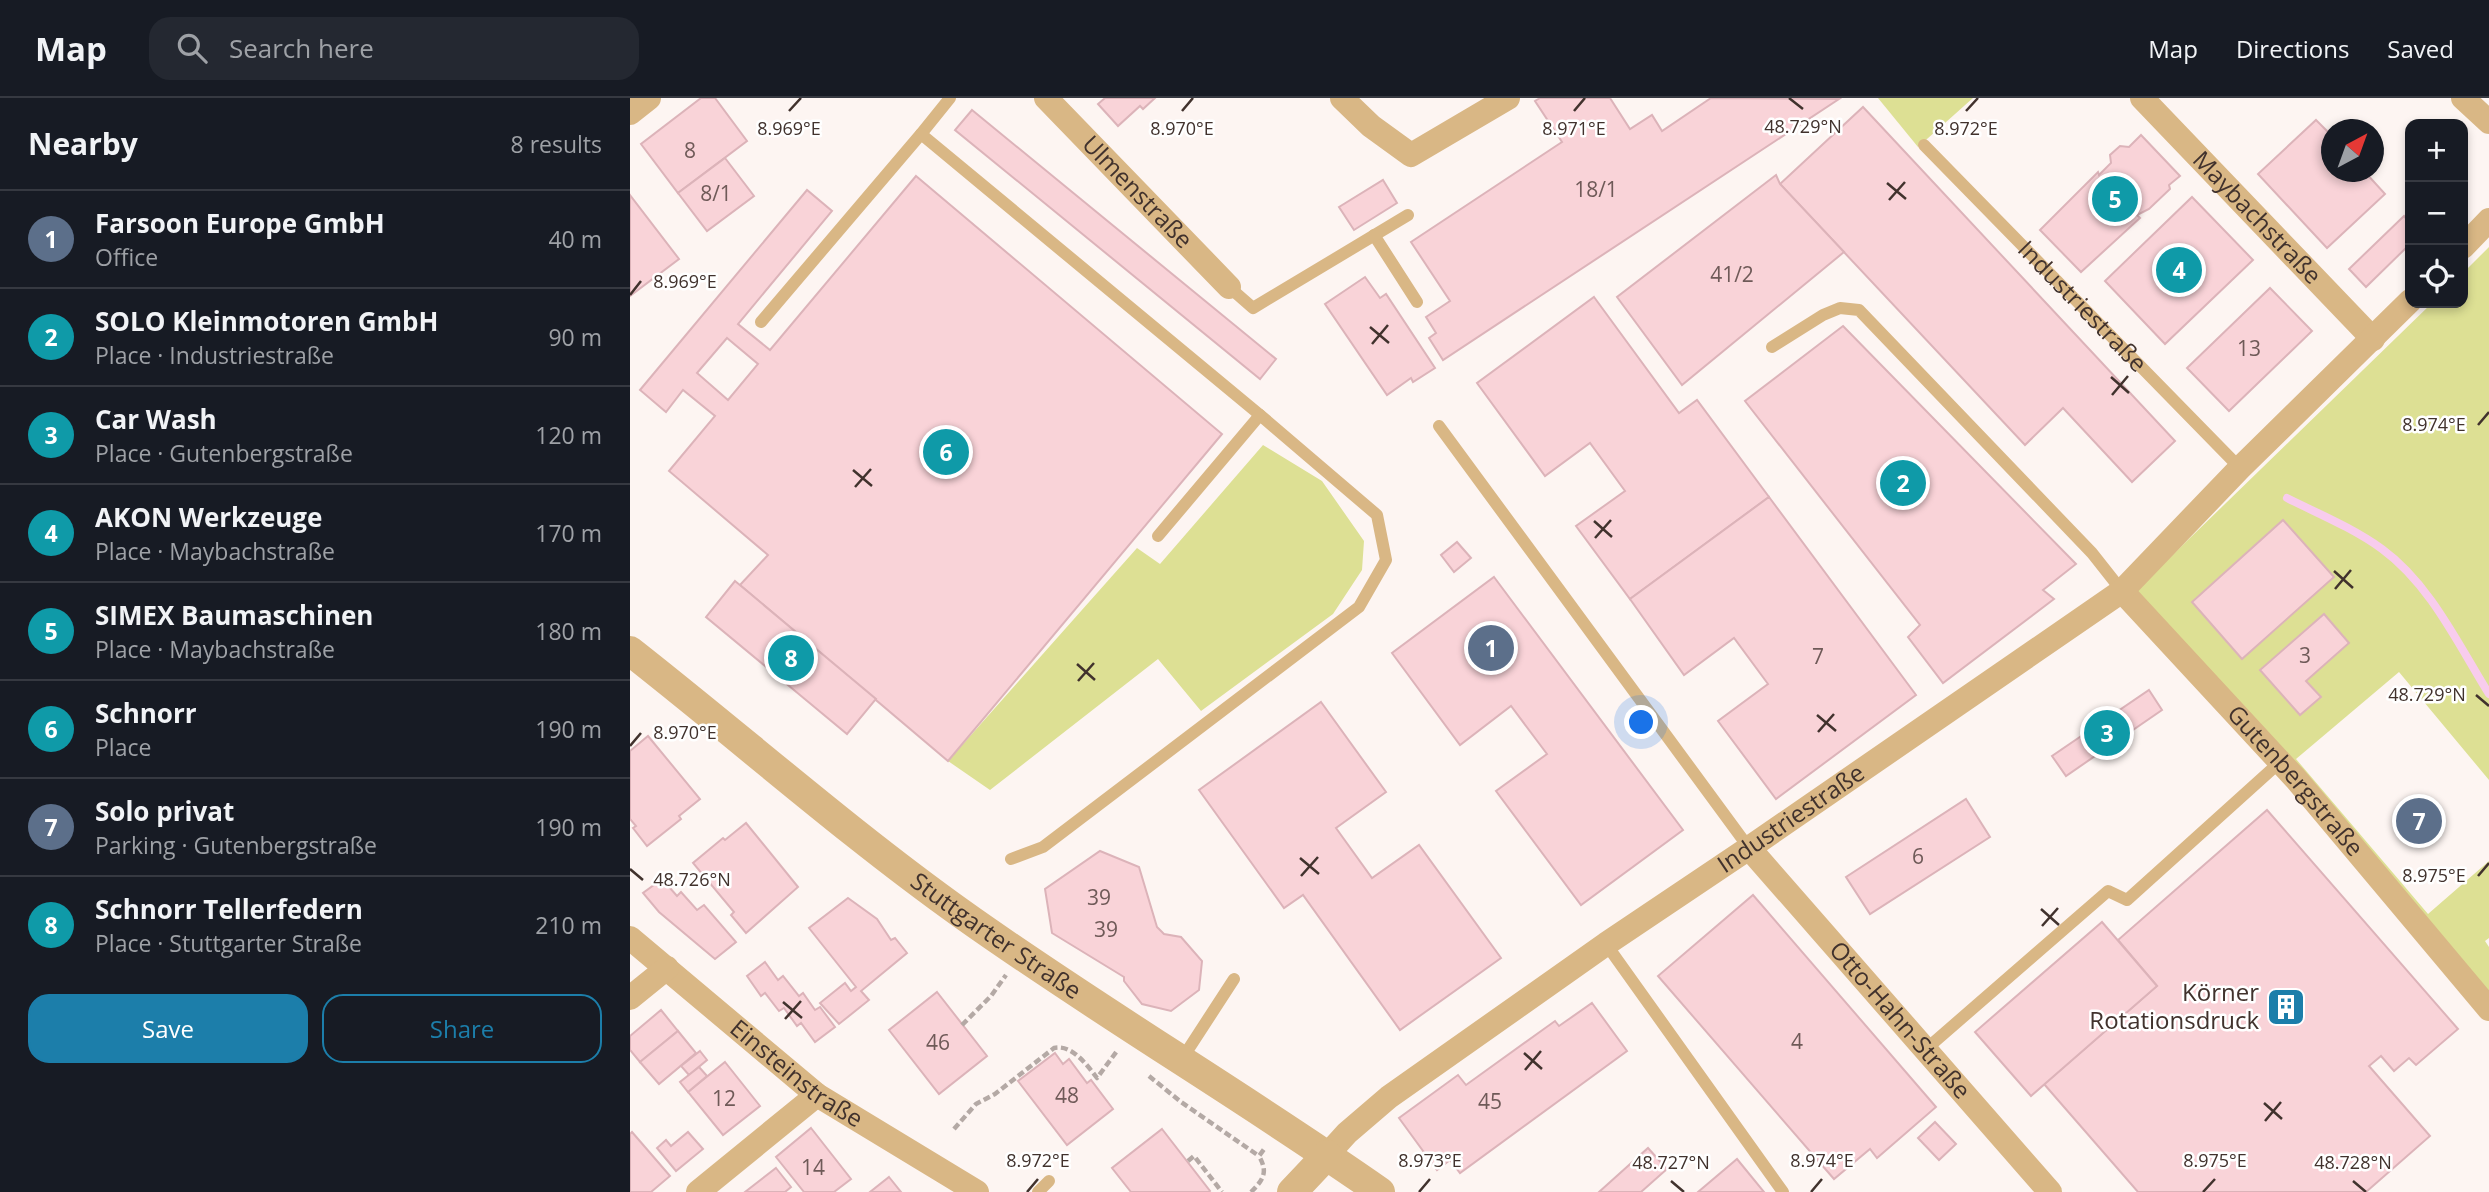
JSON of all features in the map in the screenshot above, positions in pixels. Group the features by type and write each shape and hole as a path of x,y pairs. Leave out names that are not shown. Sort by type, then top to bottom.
{"street":[{"path":"630,113 649,98"},
{"name":"Ulmenstraße","path":"1046,98 1228,287"},
{"path":"1342,98 1371,127 1411,155 1508,98"},
{"name":"Maybachstraße","path":"2142,98 2373,339"},
{"path":"2463,98 2489,122"},
{"path":"2465,245 2489,220"},
{"name":"Industriestraße","path":"1327,1155 1347,1133 1389,1097 1606,944 2122,591 2240,468 2405,306"},
{"name":"Gutenbergstraße","path":"2122,591 2280,762 2489,1009"},
{"name":"Stuttgarter Straße","path":"630,651 800,790 961,914 1380,1192"},
{"name":"Otto-Hahn-Straße","path":"1749,848 2050,1192"},
{"name":"Einsteinstraße","path":"630,938 817,1095 977,1192"},
{"path":"630,998 667,968"},
{"path":"698,1192 817,1095"},
{"path":"1292,1192 1327,1155"}],"lane":[{"path":"761,322 950,98"},
{"path":"921,134 1377,515 1385,560 1359,607 1043,847 1011,859"},
{"name":"Industriestraße","path":"1924,145 2240,468"},
{"path":"1228,287 1253,308 1408,215"},
{"path":"1374,235 1417,302"},
{"path":"1772,347 1823,315 1840,308 1859,310 2092,553 2122,591"},
{"path":"1158,536 1260,415"},
{"path":"1439,426 1749,848"},
{"path":"1925,1051 2108,891 2127,900 2280,762"},
{"path":"1606,944 1783,1192"},
{"path":"1182,1059 1234,979"},
{"path":"1038,1192 1049,1181"}],"path":[{"path":"962,1025 991,996 1009,971"},
{"path":"954,1129 976,1104 995,1094 1054,1048 1061,1046 1076,1054 1095,1080 1118,1050 1107,1042"},
{"path":"1139,1067 1181,1102 1259,1156 1265,1166 1264,1173 1251,1192"},
{"path":"1259,1156 1281,1124"},
{"path":"1188,1161 1194,1156 1222,1192"}],"green space":[{"path":"1878,98 1973,98 1918,147"},
{"path":"2489,247 2489,780 2399,672 2296,759 2428,914 2489,861 2489,938 2485,941 2489,947 2489,1009 2124,602 2427,308 2468,308 2468,268"},
{"path":"1263,445 1322,481 1364,541 1362,570 1333,614 1201,711 1158,659 990,790 948,761 1137,548 1160,564"}],"building":[{"path":"701,98 715,98 747,141 678,193 641,144"},
{"path":"1105,98 1155,98 1143,109 1140,106 1118,126 1098,104"},
{"path":"1540,98 1610,98 1630,129 1652,115 1662,131 1711,98 1839,99 1443,360 1429,338 1436,333 1426,317 1450,301 1411,242 1562,142 1535,101"},
{"path":"1863,107 2175,441 2132,482 2063,408 2025,445 1780,184"},
{"path":"972,110 1276,359 1260,379 955,130"},
{"path":"2316,120 2321,125 2321,182 2374,182 2385,194 2327,248 2258,174"},
{"path":"2141,135 2180,176 2169,185 2170,189 2149,209 2137,215 2140,218 2081,272 2040,230 2098,172 2099,175 2111,163 2110,155 2120,146 2129,147"},
{"path":"725,158 754,196 707,231 678,193"},
{"path":"1776,175 1780,184 1844,252 1682,385 1617,297"},
{"path":"916,176 1222,434 948,761 740,585 768,555 669,471 715,416 683,390 666,412 640,390 807,190 832,211 738,324 770,350","holes":["727,338 758,364 728,400 697,373"]},
{"path":"1383,180 1397,203 1354,230 1339,207"},
{"path":"630,195 679,259 630,296"},
{"path":"2192,197 2253,260 2165,344 2105,281"},
{"path":"2404,216 2405,249 2366,287 2349,269"},
{"path":"1365,277 1380,298 1386,294 1435,368 1413,382 1411,378 1387,395 1325,304"},
{"path":"2270,288 2312,331 2229,411 2187,368"},
{"path":"1594,297 1679,413 1697,400 1769,497 1630,599 1576,526 1625,491 1590,443 1545,476 1477,383"},
{"path":"1843,326 2076,564 2043,590 2054,599 1943,683 1908,637 1920,625 1745,401"},
{"path":"1769,497 1916,695 1776,799 1718,721 1768,684 1734,638 1684,675 1630,599"},
{"path":"2283,520 2334,577 2242,659 2192,602"},
{"path":"1457,542 1471,558 1454,572 1441,555"},
{"path":"1494,577 1683,830 1581,905 1496,791 1547,754 1511,706 1460,745 1392,653"},
{"path":"735,581 876,699 847,734 706,617"},
{"path":"2324,614 2349,643 2306,681 2321,697 2300,715 2260,670"},
{"path":"2149,690 2162,710 2066,776 2052,756"},
{"path":"1321,702 1386,792 1336,828 1372,878 1419,845 1501,958 1400,1030 1303,895 1284,908 1199,790"},
{"path":"648,736 700,799 679,816 681,819 647,846 633,828 636,826 630,819 630,751"},
{"path":"1966,799 1990,837 1870,914 1846,877"},
{"name":"Körner Rotationsdruck","path":"2267,810 2458,1029 2416,1065 2409,1058 2394,1071 2381,1056 2369,1066 2430,1136 2366,1192 2138,1192 2044,1084 2157,986 2118,940"},
{"path":"746,823 798,887 746,933 731,915 734,912 693,863"},
{"path":"1100,851 1139,867 1157,927 1164,934 1181,937 1202,961 1199,990 1171,1011 1142,1004 1124,981 1124,977 1052,933 1045,889"},
{"path":"662,879 677,896 681,892 697,910 704,905 736,942 715,959 659,912 643,893"},
{"path":"1753,895 1936,1107 1877,1158 1870,1149 1834,1179 1658,976"},
{"path":"848,898 877,919 891,940 895,938 907,953 861,991 869,1000 839,1024 820,1003 845,983 851,991 856,987 809,928"},
{"path":"2102,922 2157,986 2031,1096 1975,1032"},
{"path":"765,962 778,980 783,976 799,996 803,993 815,1010 820,1007 835,1027 815,1042 801,1023 797,1026 784,1008 779,1011 765,993 761,996 747,976"},
{"path":"937,992 987,1056 939,1094 889,1030"},
{"path":"1592,1003 1627,1051 1460,1173 1450,1160 1437,1170 1399,1118 1458,1075 1466,1085 1555,1021 1559,1026"},
{"path":"661,1010 678,1031 640,1062 630,1050 630,1036"},
{"path":"678,1031 696,1053 659,1084 640,1062"},
{"path":"700,1051 707,1060 689,1075 681,1066"},
{"path":"1055,1053 1063,1064 1069,1059 1087,1083 1091,1080 1113,1109 1067,1145 1018,1081"},
{"path":"725,1062 760,1106 723,1135 688,1092"},
{"path":"699,1067 707,1076 688,1092 680,1082"},
{"path":"1935,1122 1956,1144 1939,1160 1918,1138"},
{"path":"811,1128 851,1179 834,1192 804,1192 776,1157"},
{"path":"1162,1129 1209,1192 1131,1192 1112,1168"},
{"path":"632,1132 670,1176 651,1192 630,1192"},
{"path":"688,1132 703,1149 676,1171 657,1148 666,1140 671,1146"},
{"path":"1648,1148 1667,1169 1641,1192 1599,1192"},
{"path":"1737,1159 1764,1192 1698,1192"},
{"path":"776,1168 791,1187 785,1192 745,1192"},
{"path":"889,1177 901,1192 870,1192"}],"waterway":[{"path":"2287,498 2359,534 2399,563 2429,597 2489,694"}],"place":[{"name":"SIMEX Baumaschinen","path":"2115,199"},
{"name":"AKON Werkzeuge","path":"2179,270"},
{"name":"Schnorr","path":"946,452"},
{"name":"SOLO Kleinmotoren GmbH","path":"1903,483"},
{"name":"Farsoon Europe GmbH","path":"1491,648"},
{"name":"Schnorr Tellerfedern","path":"791,658"},
{"name":"Car Wash","path":"2107,733"},
{"name":"Solo privat","path":"2419,821"},
{"name":"Körner Rotationsdruck","path":"2286,1007"}]}
